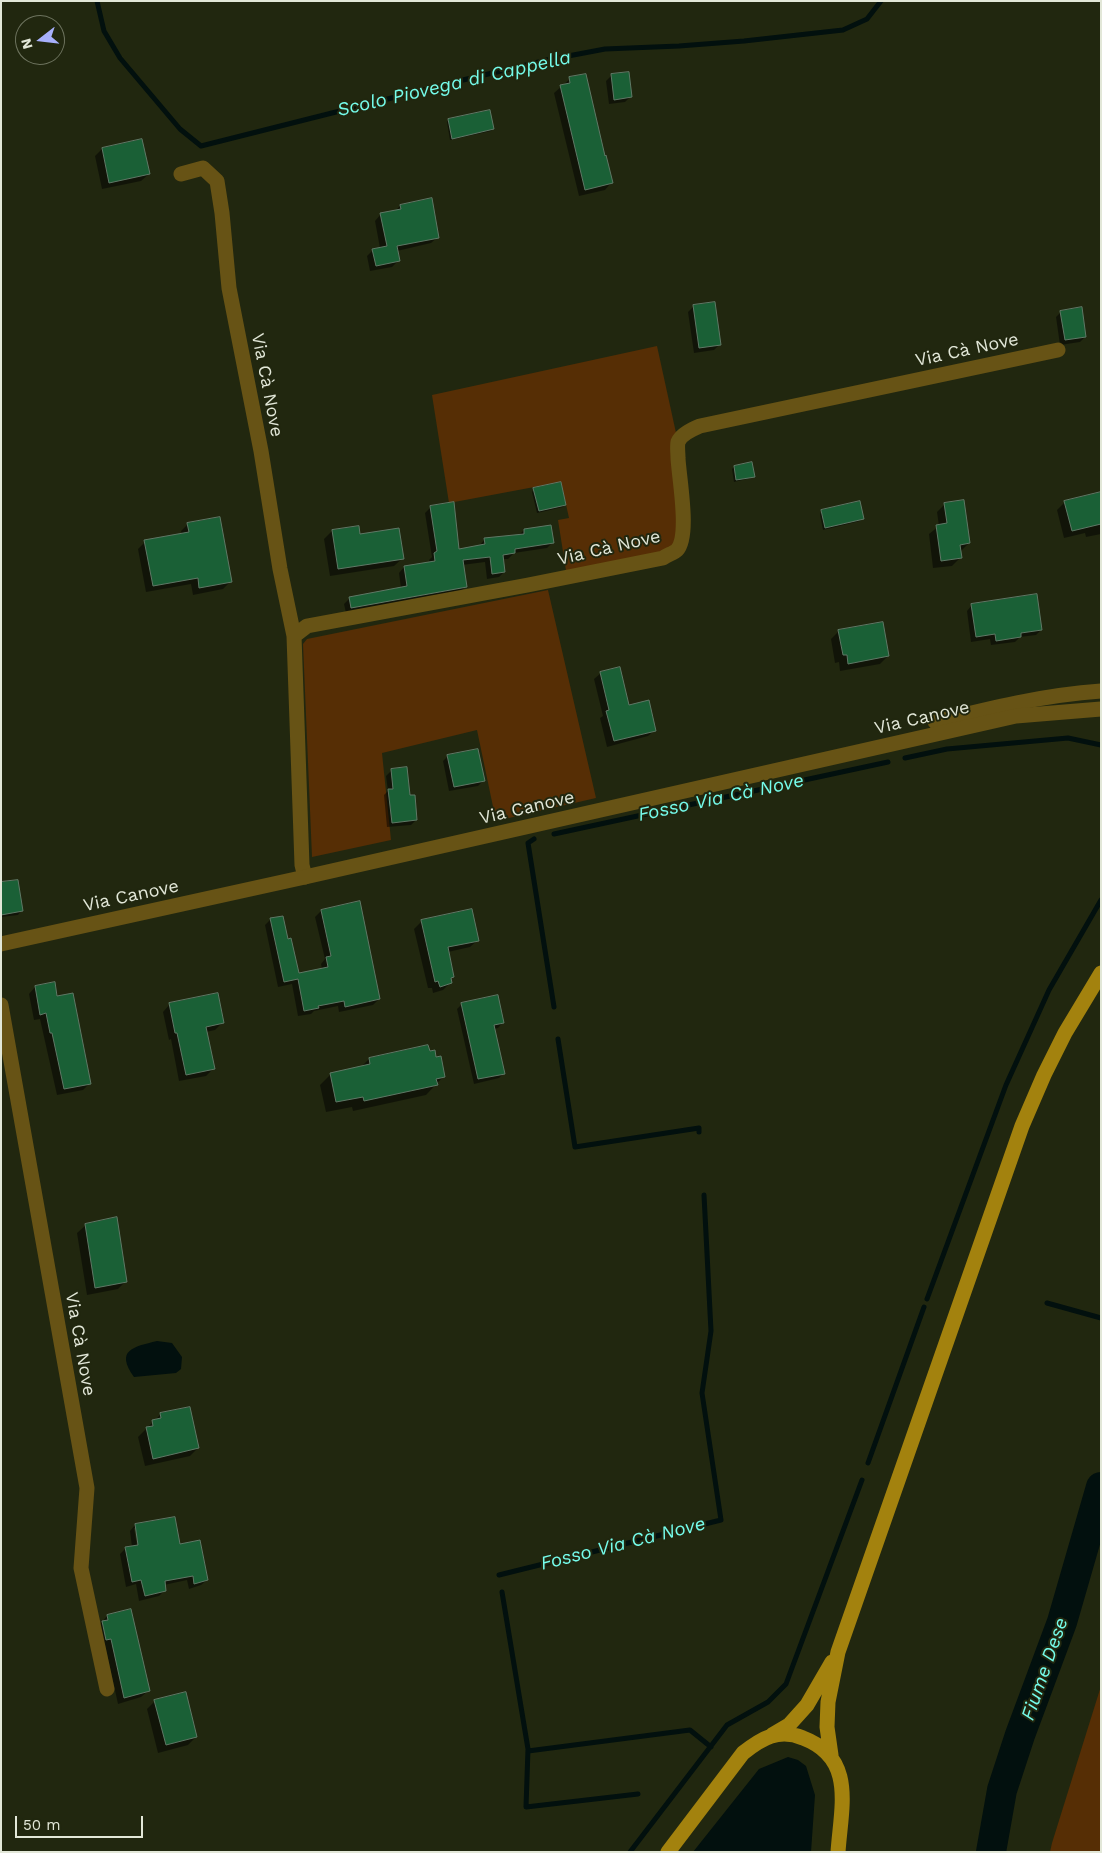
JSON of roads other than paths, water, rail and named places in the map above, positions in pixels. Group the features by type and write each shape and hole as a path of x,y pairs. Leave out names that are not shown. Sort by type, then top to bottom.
{"main road":[{"path":"831,1755 827,1727 828,1702 838,1652 1022,1126 1065,1033 1101,973"},
{"path":"668,1852 743,1753 758,1741 771,1736 789,1725 807,1705 838,1652"},
{"path":"771,1736 797,1735 820,1746 831,1755 838,1766 842,1789 838,1852"}],"street":[{"name":"Via Cà Nove","path":"181,174 203,168 217,181 229,288 261,451 280,569 294,636 302,865 305,877"},
{"name":"Via Cà Nove","path":"294,636 307,626 528,586 663,558 677,550 682,539 684,528 678,442 682,436 693,429 1058,350"},
{"name":"Via Canove","path":"935,722 1036,699 1101,690"},
{"name":"Via Canove","path":"1,944 1016,716 1101,710"},
{"name":"Via Canove","path":"1061,712 1101,719"},
{"name":"Via Cà Nove","path":"1,1005 87,1488 80,1568 107,1689"}],"waterway":[{"name":"Scolo Piovega di Cappella","path":"97,1 104,31 120,58 180,129 201,146 463,80 547,60 605,49 744,41 843,30 867,19 881,1"},
{"name":"Fosso Via Cà Nove","path":"905,758 947,749 1068,738 1101,745"},
{"name":"Fosso Via Cà Nove","path":"554,834 888,762"},
{"name":"Fosso Via Cà Nove","path":"534,839 528,843 554,1007"},
{"path":"927,1299 1006,1085 1049,990 1101,900"},
{"name":"Fosso Via Cà Nove","path":"558,1039 575,1147 699,1128 699,1132"},
{"name":"Fosso Via Cà Nove","path":"499,1575 721,1520 702,1393 711,1331 704,1195"},
{"path":"1047,1303 1101,1318"},
{"path":"868,1463 924,1307"},
{"path":"630,1852 727,1725 768,1702 786,1684 862,1480"},
{"name":"Fiume Dese","path":"991,1852 1002,1790 1020,1735 1062,1622 1101,1487"},
{"name":"Fosso Via Cà Nove","path":"502,1592 528,1749 526,1807 638,1794"},
{"path":"528,1751 690,1730 711,1747"}]}
